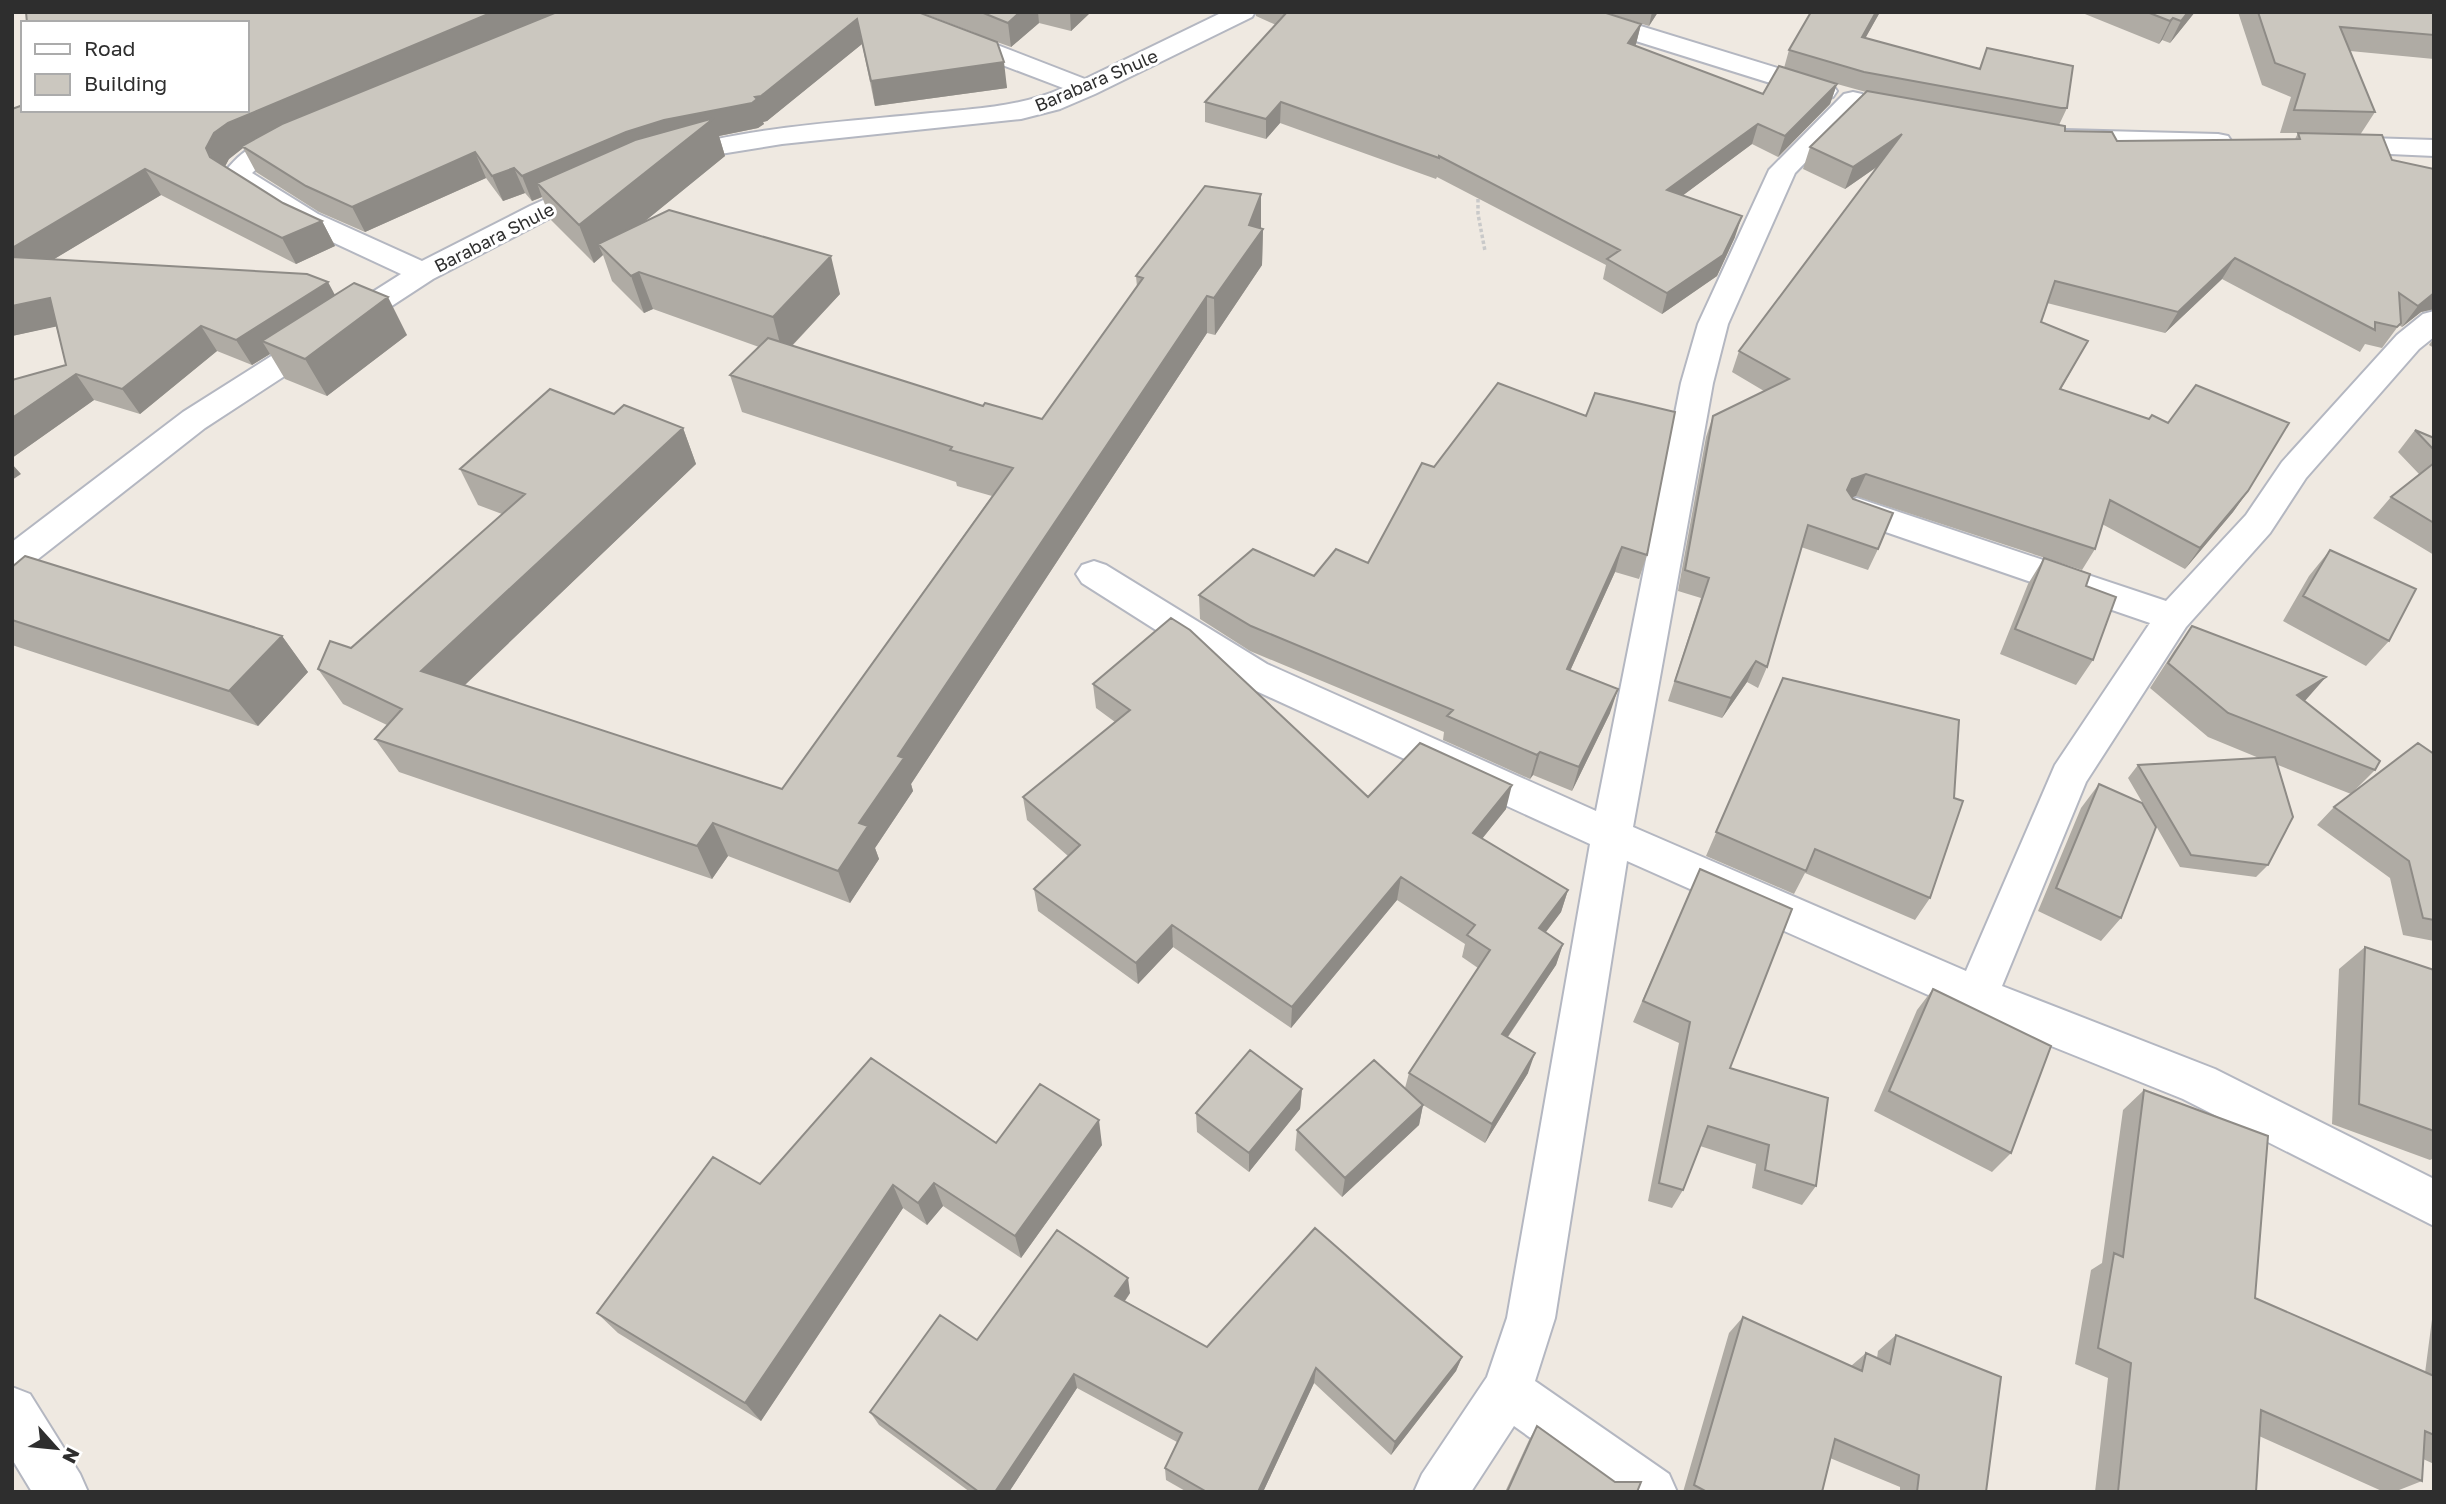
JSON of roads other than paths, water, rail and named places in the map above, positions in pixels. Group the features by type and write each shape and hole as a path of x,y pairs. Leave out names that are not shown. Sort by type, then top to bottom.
{"street":[{"path":"893,12 909,21 1086,88"},
{"name":"Barabara Shule","path":"12,561 194,420 423,273 540,212 636,170 710,147 782,136 1012,113 1051,103 1243,12"},
{"path":"1440,1492 1507,1391 1531,1318 1611,836 1697,383 1713,324 1783,170 1866,102 1569,12"},
{"path":"323,125 253,157 242,166 237,175 308,220 423,273"},
{"path":"2038,135 2243,142"},
{"path":"2311,144 2434,148"},
{"path":"1978,996 2069,776 2174,617 2259,524 2294,470 2408,342 2434,321"},
{"path":"1857,510 2174,617"},
{"path":"1094,574 1254,674 1611,836 1978,996 2199,1084 2434,1203"},
{"path":"1507,1391 1651,1492"},
{"path":"12,1412 62,1492"}]}
